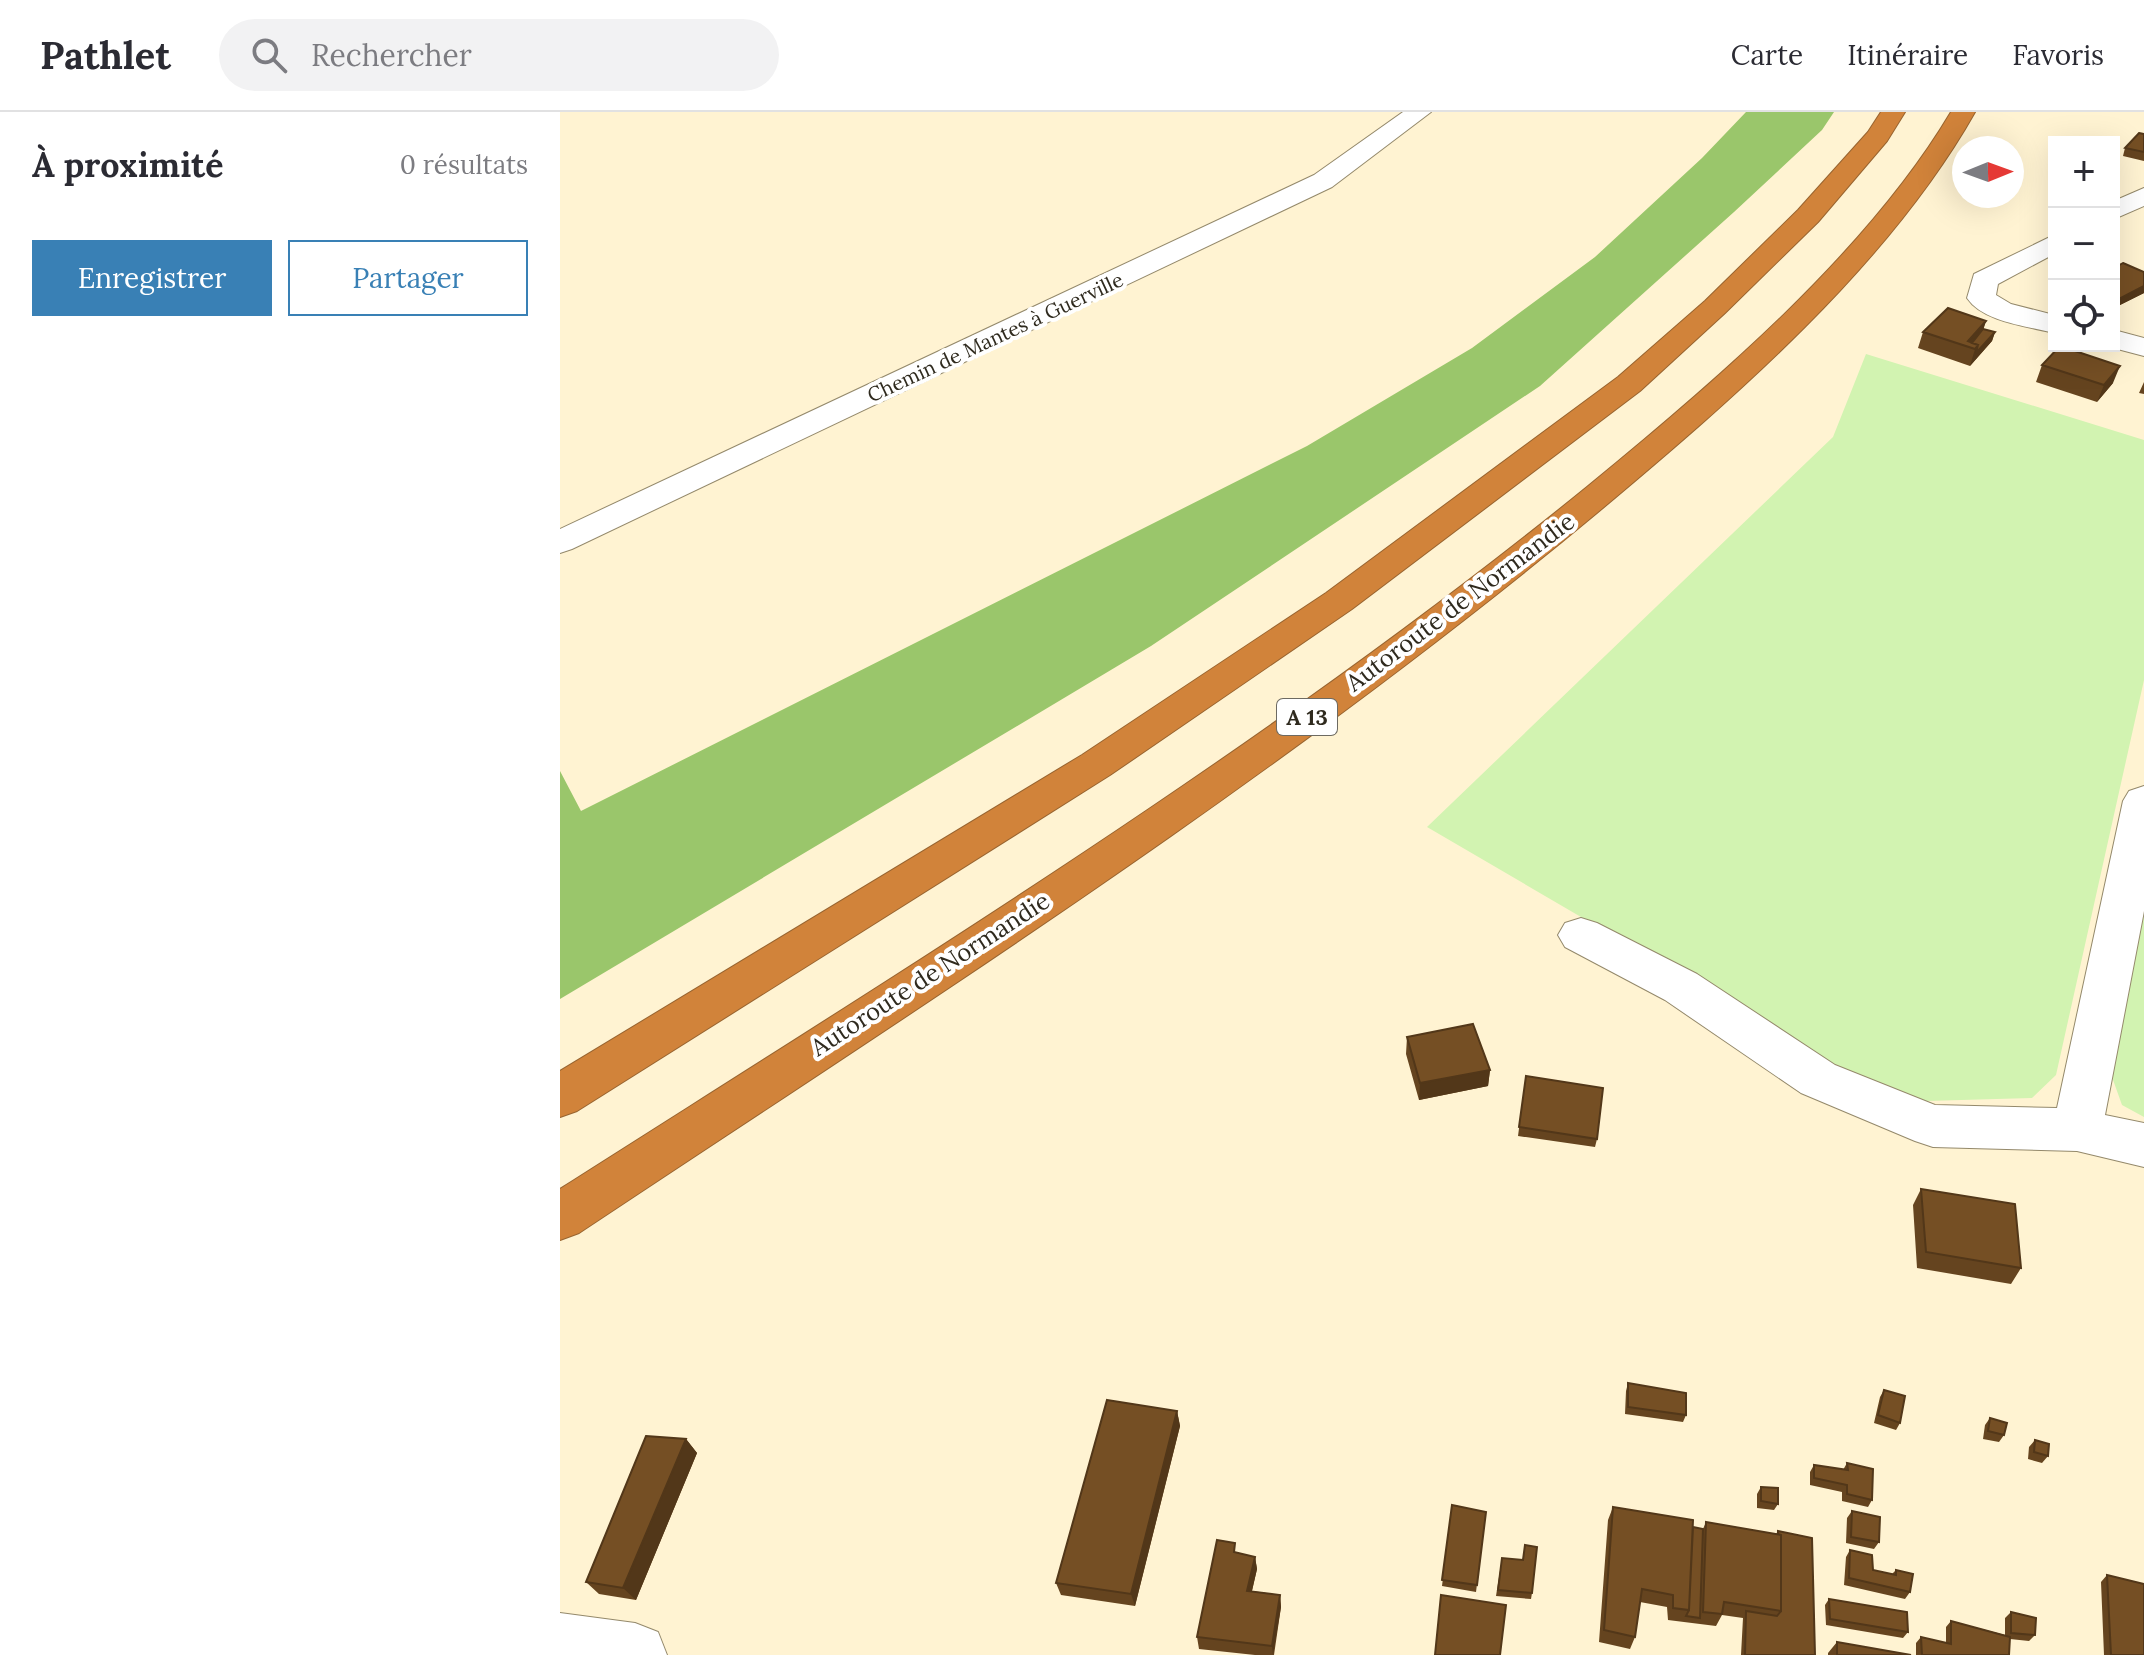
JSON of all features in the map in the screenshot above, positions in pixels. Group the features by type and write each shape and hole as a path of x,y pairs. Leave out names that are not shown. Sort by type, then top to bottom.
{"highway":[{"path":"560,1096 1096,765 1339,601 1629,384 1715,307 1808,216 1878,136 1893,112"},
{"name":"Autoroute de Normandie","path":"560,1217 1166,819 1408,645 1593,500 1701,408 1796,317 1877,232 1943,149 1963,112"}],"street":[{"name":"Chemin de Mantes à Guerville","path":"560,542 1323,181 1419,112"},
{"path":"2120,208 2144,196"},
{"path":"2048,246 1984,280 1981,298 2001,310 2048,322"},
{"path":"2120,341 2144,347"},
{"path":"2077,1130 2144,801"},
{"path":"1581,935 1681,987 1818,1079 1933,1126 2077,1130 2144,1145"},
{"path":"560,1645 635,1655"}],"green space":[{"path":"1746,112 1834,112 1822,130 1540,386 1151,646 560,999 560,771 581,811 1307,446 1472,348 1595,257 1702,158"},
{"path":"1866,354 2144,440 2144,680 2056,1075 2032,1098 1926,1101 1828,1069 1593,924 1427,827 1833,437"},
{"path":"2144,884 2144,1117 2122,1105 2107,1063"}],"building":[{"path":"2139,133 2144,134 2144,152 2125,148"},
{"path":"2123,263 2144,272 2144,286 2120,298 2120,280 2120,265"},
{"path":"1948,308 1986,321 1968,341 1978,345 1975,349 1923,332"},
{"path":"1983,329 1995,332 1976,353 1978,345 1972,343"},
{"path":"2054,352 2078,352 2120,366 2104,385 2042,365"},
{"path":"1473,1024 1490,1070 1420,1083 1407,1037"},
{"path":"1526,1076 1603,1088 1597,1139 1519,1127"},
{"path":"1921,1189 2015,1204 2021,1268 1926,1252"},
{"path":"1628,1383 1686,1393 1686,1415 1628,1407"},
{"path":"1884,1390 1905,1396 1900,1423 1878,1415"},
{"path":"1107,1400 1177,1411 1131,1594 1056,1583"},
{"path":"1990,1418 2007,1423 2004,1435 1988,1431"},
{"path":"646,1436 686,1439 623,1588 586,1582"},
{"path":"2035,1440 2049,1444 2048,1456 2034,1452"},
{"path":"1847,1463 1873,1469 1872,1500 1847,1494 1847,1485 1814,1478 1814,1465 1848,1470"},
{"path":"1761,1487 1778,1488 1778,1504 1761,1501"},
{"path":"1452,1505 1486,1512 1477,1585 1442,1580"},
{"path":"1613,1507 1693,1520 1689,1610 1673,1608 1673,1595 1642,1589 1635,1637 1604,1630"},
{"path":"1852,1511 1880,1517 1879,1542 1851,1537"},
{"path":"1706,1522 1781,1535 1781,1611 1724,1602 1722,1614 1703,1612"},
{"path":"1693,1527 1703,1529 1700,1618 1686,1616 1689,1610"},
{"path":"1778,1531 1812,1538 1815,1655 1745,1655 1746,1611 1777,1616 1781,1611 1781,1535"},
{"path":"1217,1540 1235,1543 1234,1552 1255,1557 1247,1591 1280,1595 1272,1646 1197,1637"},
{"path":"1525,1545 1537,1547 1532,1593 1498,1590 1502,1558 1523,1560"},
{"path":"1850,1550 1872,1555 1873,1570 1896,1575 1896,1570 1913,1574 1910,1592 1849,1578"},
{"path":"2107,1575 2144,1584 2144,1655 2111,1655"},
{"path":"1441,1595 1506,1605 1500,1655 1435,1655"},
{"path":"1829,1599 1907,1612 1908,1632 1830,1619"},
{"path":"2011,1612 2036,1618 2035,1635 2011,1633"},
{"path":"1951,1621 2010,1637 2009,1655 1922,1655 1921,1637 1951,1644"},
{"path":"1837,1642 1911,1655 1837,1655"}]}
